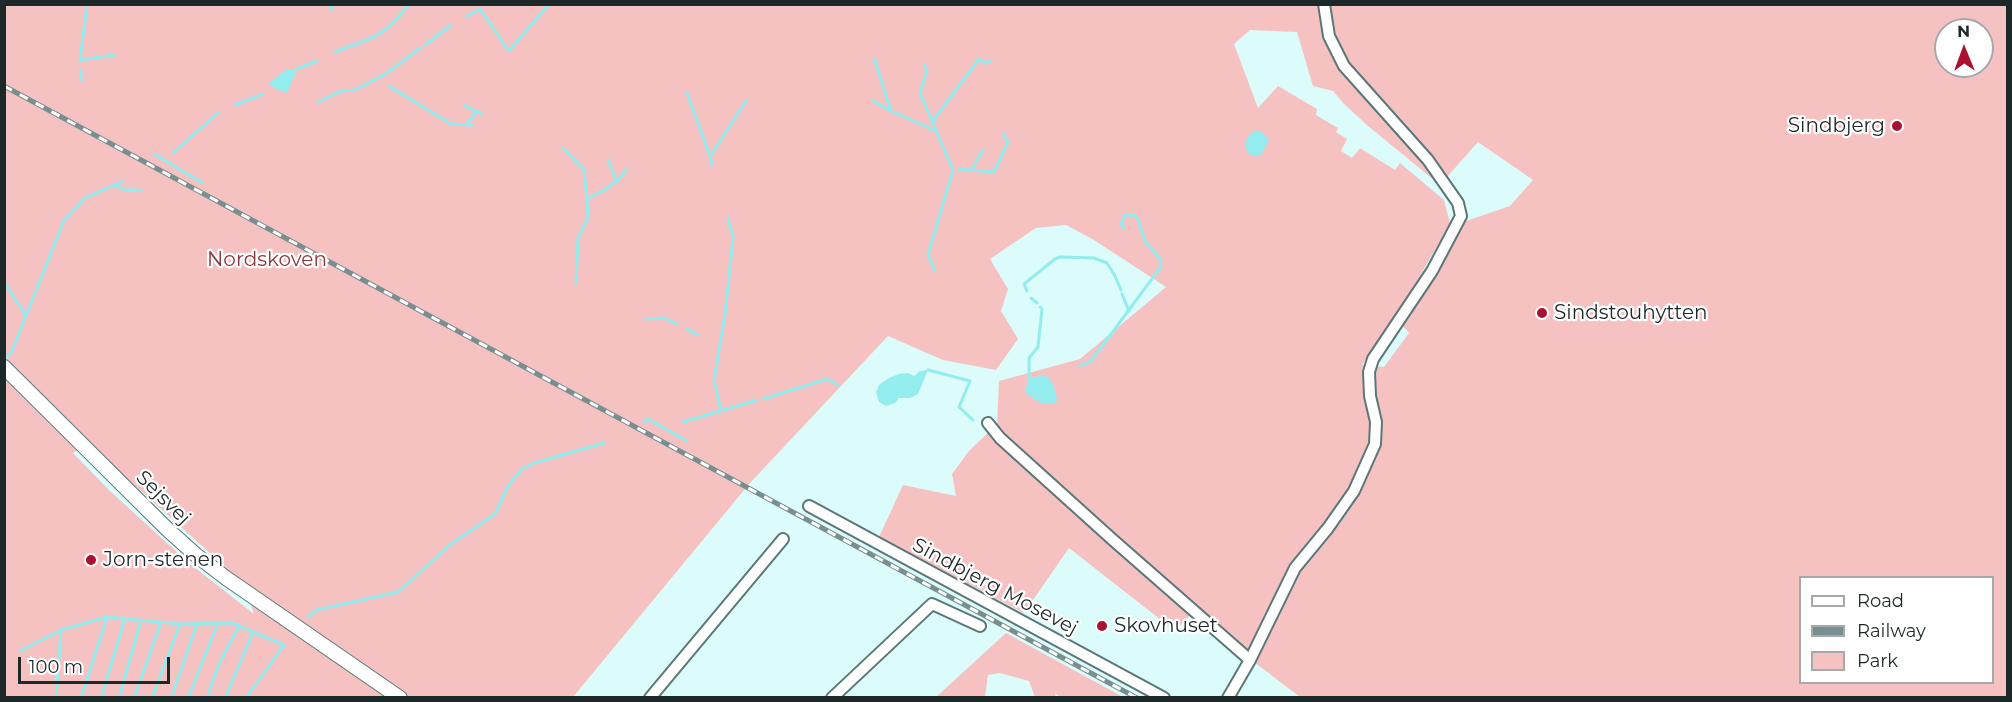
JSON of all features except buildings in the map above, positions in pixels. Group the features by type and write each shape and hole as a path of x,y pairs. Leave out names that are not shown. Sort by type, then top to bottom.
{"street":[{"path":"1228,698 1250,660 1294,568 1328,528 1354,491 1375,444 1376,422 1369,372 1373,359 1432,271 1461,216 1458,202 1428,160 1344,66 1329,36 1324,4"},
{"name":"Sejsvej","path":"4,367 196,555 400,698"},
{"path":"988,423 999,438 1250,660"},
{"name":"Sindbjerg Mosevej","path":"809,506 1164,698"},
{"path":"650,698 783,540"},
{"path":"832,698 932,604 980,626"}],"green space":[{"name":"Nordskoven","path":"5,5 2007,5 2007,697 1300,697 1191,614 1175,631 1069,548 1024,613 879,537 903,485 956,496 952,474 969,451 997,424 999,381 1080,359 1166,287 1094,240 1066,225 1036,228 990,259 1008,289 1001,311 1018,339 996,370 943,360 888,336 750,483 573,697 5,697","holes":["1250,30 1297,32 1313,86 1333,91 1368,126 1440,185 1478,142 1533,180 1510,206 1466,221 1400,323 1409,333 1384,367 1362,365 1408,297 1450,223 1444,200 1400,163 1395,170 1360,148 1352,158 1341,151 1347,139 1336,132 1338,128 1316,115 1317,109 1278,86 1258,108 1234,44","88,443 244,584 254,614 189,563 110,491 73,453"]},
{"path":"1006,633 1123,697 1060,697 1055,693 1056,697 1035,697 1029,681 1000,673 988,675 985,697 936,697"}],"water":[{"path":"287,69 297,69 287,93 274,88 269,83"},
{"path":"1257,130 1269,140 1261,155 1253,156 1248,153 1245,146 1250,134"},
{"path":"928,370 918,394 910,398 899,398 895,403 886,406 879,402 876,392 879,385 889,378 908,373 914,376 920,371"},
{"path":"1043,375 1048,377 1053,384 1057,398 1056,404 1041,403 1028,395 1025,390 1029,379"}],"waterway":[{"path":"80,61 87,4"},
{"path":"331,10 332,4"},
{"path":"335,52 374,37 390,26 410,4"},
{"path":"467,16 480,9 509,51 549,4"},
{"path":"425,45 451,25"},
{"path":"318,102 341,91 355,90 387,73 420,48"},
{"path":"80,60 114,55"},
{"path":"874,58 891,111"},
{"path":"932,122 979,59 985,63 990,61"},
{"path":"297,69 317,61"},
{"path":"924,65 927,70 920,93 953,170 928,255 935,271"},
{"path":"81,70 81,80"},
{"path":"389,86 451,124 473,125"},
{"path":"687,93 712,165"},
{"path":"235,105 263,94"},
{"path":"711,155 746,101"},
{"path":"873,101 936,131"},
{"path":"464,105 482,114"},
{"path":"467,124 477,111"},
{"path":"173,153 219,112"},
{"path":"959,169 994,172 1008,142 1003,134"},
{"path":"563,148 584,170 587,199 588,218 578,238 576,283"},
{"path":"972,169 983,150"},
{"path":"154,154 203,183"},
{"path":"608,160 616,180"},
{"path":"587,199 617,181 627,169"},
{"path":"7,357 12,351 64,220 85,198 123,181"},
{"path":"114,185 125,190 141,190"},
{"path":"1080,366 1091,361 1160,268 1161,260 1145,241 1138,219 1134,215 1125,215 1121,224 1124,228"},
{"path":"721,411 714,380 725,314 733,238 728,218"},
{"path":"1027,291 1024,284 1060,257 1094,258 1107,263 1121,290"},
{"path":"4,282 25,314"},
{"path":"1122,294 1129,311"},
{"path":"1031,298 1037,303"},
{"path":"1029,379 1029,358 1038,347 1042,309 1040,307"},
{"path":"646,319 664,318 677,324"},
{"path":"687,329 698,335"},
{"path":"928,370 970,381 959,407 973,420"},
{"path":"763,399 827,379 838,385"},
{"path":"683,422 757,400"},
{"path":"644,422 648,419 687,441"},
{"path":"308,617 316,610 398,592 451,544 495,514 508,486 522,469 534,463 604,443"},
{"path":"20,651 61,630 107,617 180,624 232,623 284,645 246,698"},
{"path":"81,698 107,617"},
{"path":"101,698 125,618"},
{"path":"119,698 141,620"},
{"path":"134,698 161,622"},
{"path":"188,698 218,623"},
{"path":"152,698 180,624"},
{"path":"171,698 197,624"},
{"path":"207,698 218,666 239,626"},
{"path":"56,698 61,630"},
{"path":"225,698 253,632"}],"railway":[{"path":"4,86 1137,698"}],"place":[{"name":"Sindbjerg","path":"1897,126"},
{"name":"Sindstouhytten","path":"1542,313"},
{"name":"Jorn-stenen","path":"91,560"},
{"name":"Skovhuset","path":"1102,626"}]}
